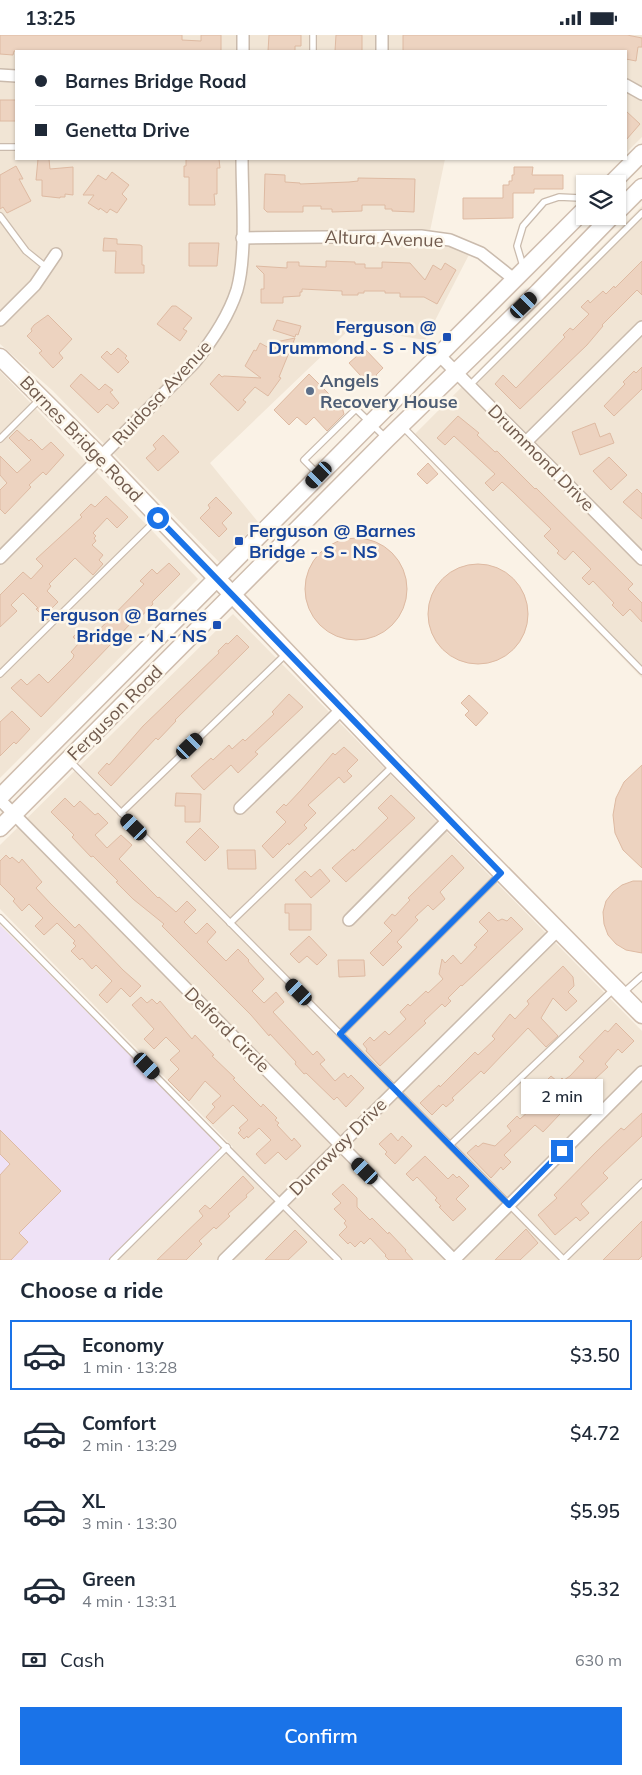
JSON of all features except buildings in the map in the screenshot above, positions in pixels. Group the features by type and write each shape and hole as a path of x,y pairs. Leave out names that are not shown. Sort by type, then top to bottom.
{"main road":[{"path":"620,175 642,153"},
{"name":"Ferguson Road","path":"626,201 642,187"},
{"name":"Ferguson Road","path":"0,798 576,218"},
{"name":"Ferguson Road","path":"0,828 387,439 538,292 601,225"},
{"name":"Barnes Bridge Road","path":"0,357 101,457 395,765 642,1015"}],"street":[{"path":"243,35 243,50"},
{"path":"382,35 382,50"},
{"path":"0,75 15,76"},
{"name":"Ruidosa Avenue","path":"0,558 194,363 214,339 237,290 241,266 242,160"},
{"name":"Altura Avenue","path":"242,238 421,236 450,240 481,253 519,276"},
{"path":"0,321 35,285 56,254"},
{"path":"525,443 642,327"},
{"name":"Drummond Drive","path":"440,355 525,443 641,555"},
{"path":"240,808 342,709"},
{"name":"Delford Circle","path":"0,798 454,1260"},
{"path":"349,920 449,819"},
{"name":"Dunaway Drive","path":"224,1260 558,930"},
{"path":"454,1260 642,1072"}],"lane":[{"path":"313,35 313,50"},
{"path":"0,147 15,147"},
{"path":"519,276 516,246 523,226 544,202 559,197 576,198"},
{"path":"469,386 642,213"},
{"path":"0,216 26,251 47,268"},
{"path":"0,439 41,398"},
{"path":"371,423 387,439"},
{"path":"402,426 642,671"},
{"path":"0,674 158,518"},
{"path":"121,813 288,652"},
{"path":"68,760 563,1260 642,1183"},
{"path":"230,923 395,765"},
{"path":"340,1034 501,873"},
{"path":"0,917 337,1260"},
{"path":"450,1145 618,991 642,976"},
{"path":"114,1260 227,1147"}],"shaded area":[{"path":"0,35 642,35 642,137 627,152 627,50 15,50 15,160 445,160 430,231 475,243 425,340 351,328 210,463 258,522 220,563 53,391 0,344"},
{"path":"642,206 642,678 410,439 623,225 626,225 626,222"},
{"path":"0,371 198,579 0,778"},
{"path":"233,614 642,1031 642,1260 118,1260 233,1147 0,909 0,845"},
{"path":"0,925 218,1143 220,1152 111,1260 0,1260"}],"place":[{"name":"Ferguson @ Drummond - S - NS","path":"447,337"},
{"name":"Angels Recovery House","path":"310,391"},
{"name":"Ferguson @ Barnes Bridge - S - NS","path":"239,541"},
{"name":"Ferguson @ Barnes Bridge - N - NS","path":"217,625"}],"route":[{"path":"158,518 501,873 340,1034 509,1205 562,1151"}]}
